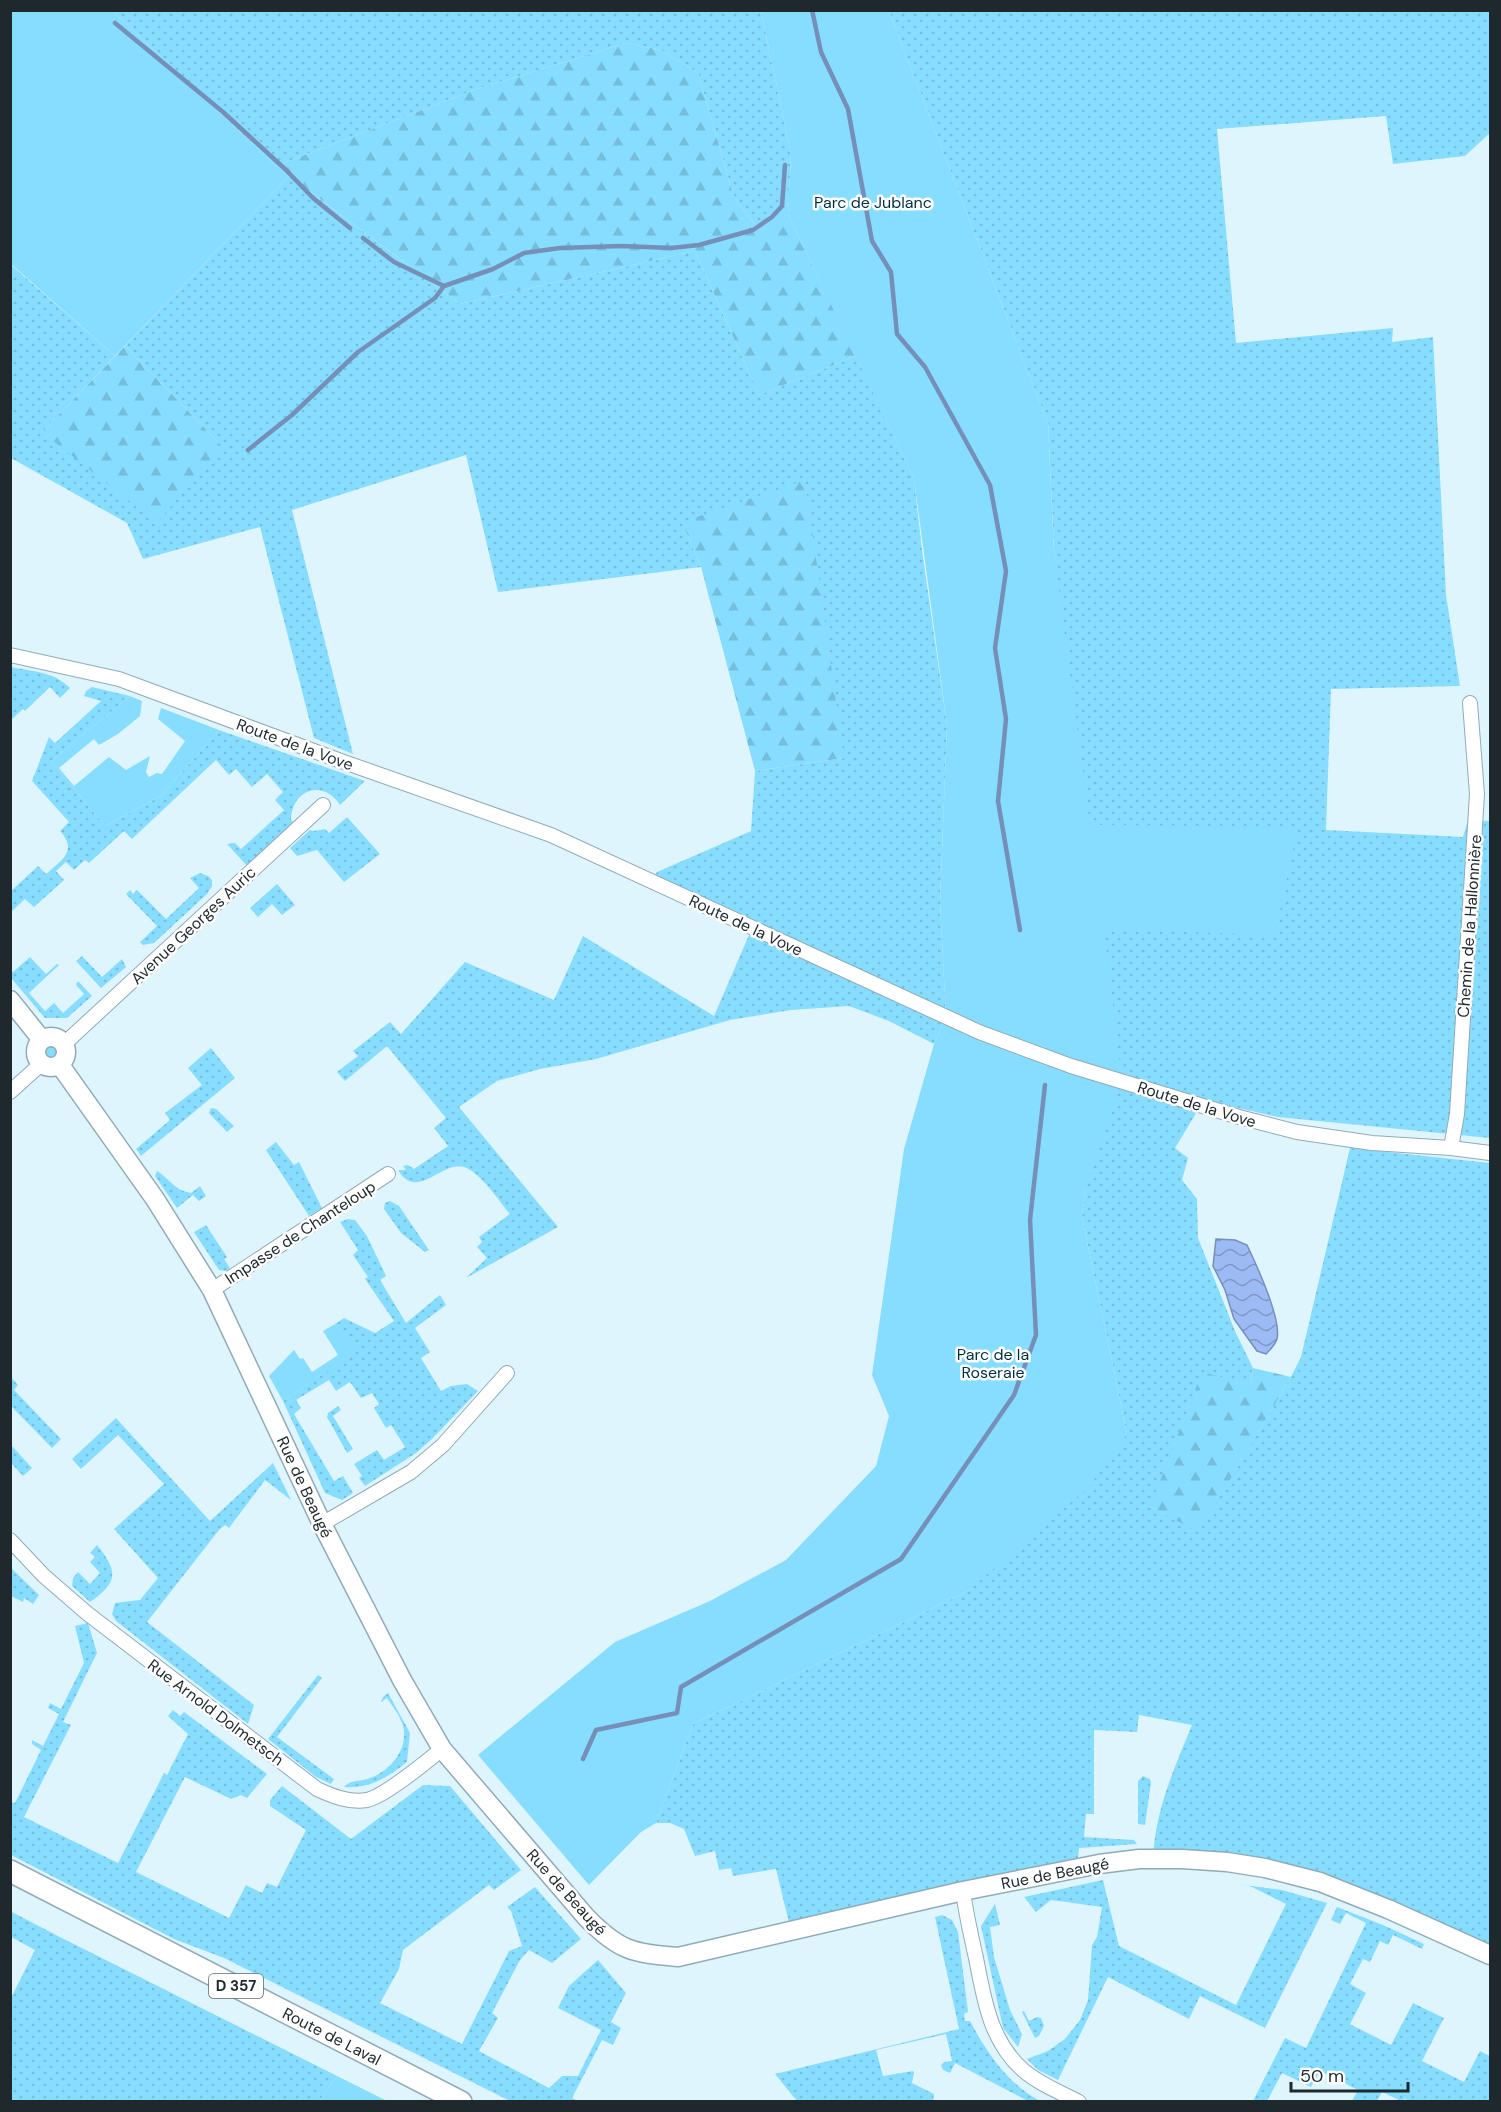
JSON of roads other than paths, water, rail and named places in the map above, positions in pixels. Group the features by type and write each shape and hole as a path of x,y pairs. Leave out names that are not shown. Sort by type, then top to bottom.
{"main road":[{"name":"Route de Laval","path":"10,1871 460,2102"}],"street":[{"name":"Route de la Vove","path":"10,655 119,679 550,835 979,1032 1071,1066 1239,1117 1297,1132 1372,1143 1491,1153"},
{"name":"Chemin de la Hallonnière","path":"1451,1148 1456,1114 1477,794 1470,703"},
{"name":"Avenue Georges Auric","path":"64,1044 323,805"},
{"path":"10,1000 42,1040"},
{"path":"51,1037 64,1044 66,1053 60,1065 50,1067 41,1064 36,1051 42,1040 51,1037"},
{"path":"10,1092 41,1064"},
{"name":"Rue de Beaugé","path":"60,1065 155,1199 212,1290 322,1524 402,1680 442,1749 606,1937 639,1953 678,1957 963,1891 1099,1863 1153,1859 1227,1862 1265,1868 1320,1882 1491,1955"},
{"name":"Impasse de Chanteloup","path":"212,1290 388,1174"},
{"path":"322,1524 411,1472 443,1445 507,1373"},
{"name":"Rue Arnold Dolmetsch","path":"10,1540 44,1576 88,1614 317,1789 331,1796 368,1800 382,1794 442,1749"},
{"path":"963,1891 986,2004 1000,2042 1015,2063 1025,2072 1078,2102"}],"water":[{"path":"1216,1239 1235,1240 1247,1245 1256,1265 1272,1305 1278,1330 1273,1347 1266,1354 1257,1351 1234,1319 1225,1290 1213,1266"}],"waterway":[{"path":"812,10 821,52 848,109 872,241 891,272 897,334 925,367 990,485 1006,571 995,648 1006,719 998,801 1020,930"},
{"path":"115,23 223,112 313,198 350,228"},
{"path":"363,238 394,262 444,286 493,269 524,253 560,248 621,246 671,248 699,245 753,230 772,217 782,206 785,165"},
{"path":"248,450 292,415 358,352 435,298 444,286"},
{"path":"583,1759 596,1730 677,1713 681,1687 901,1559 1014,1395 1036,1335 1030,1220 1045,1085"}],"park label":[{"name":"Parc de Jublanc","path":"873,202"},
{"name":"Parc de la Roseraie","path":"993,1363"}]}
